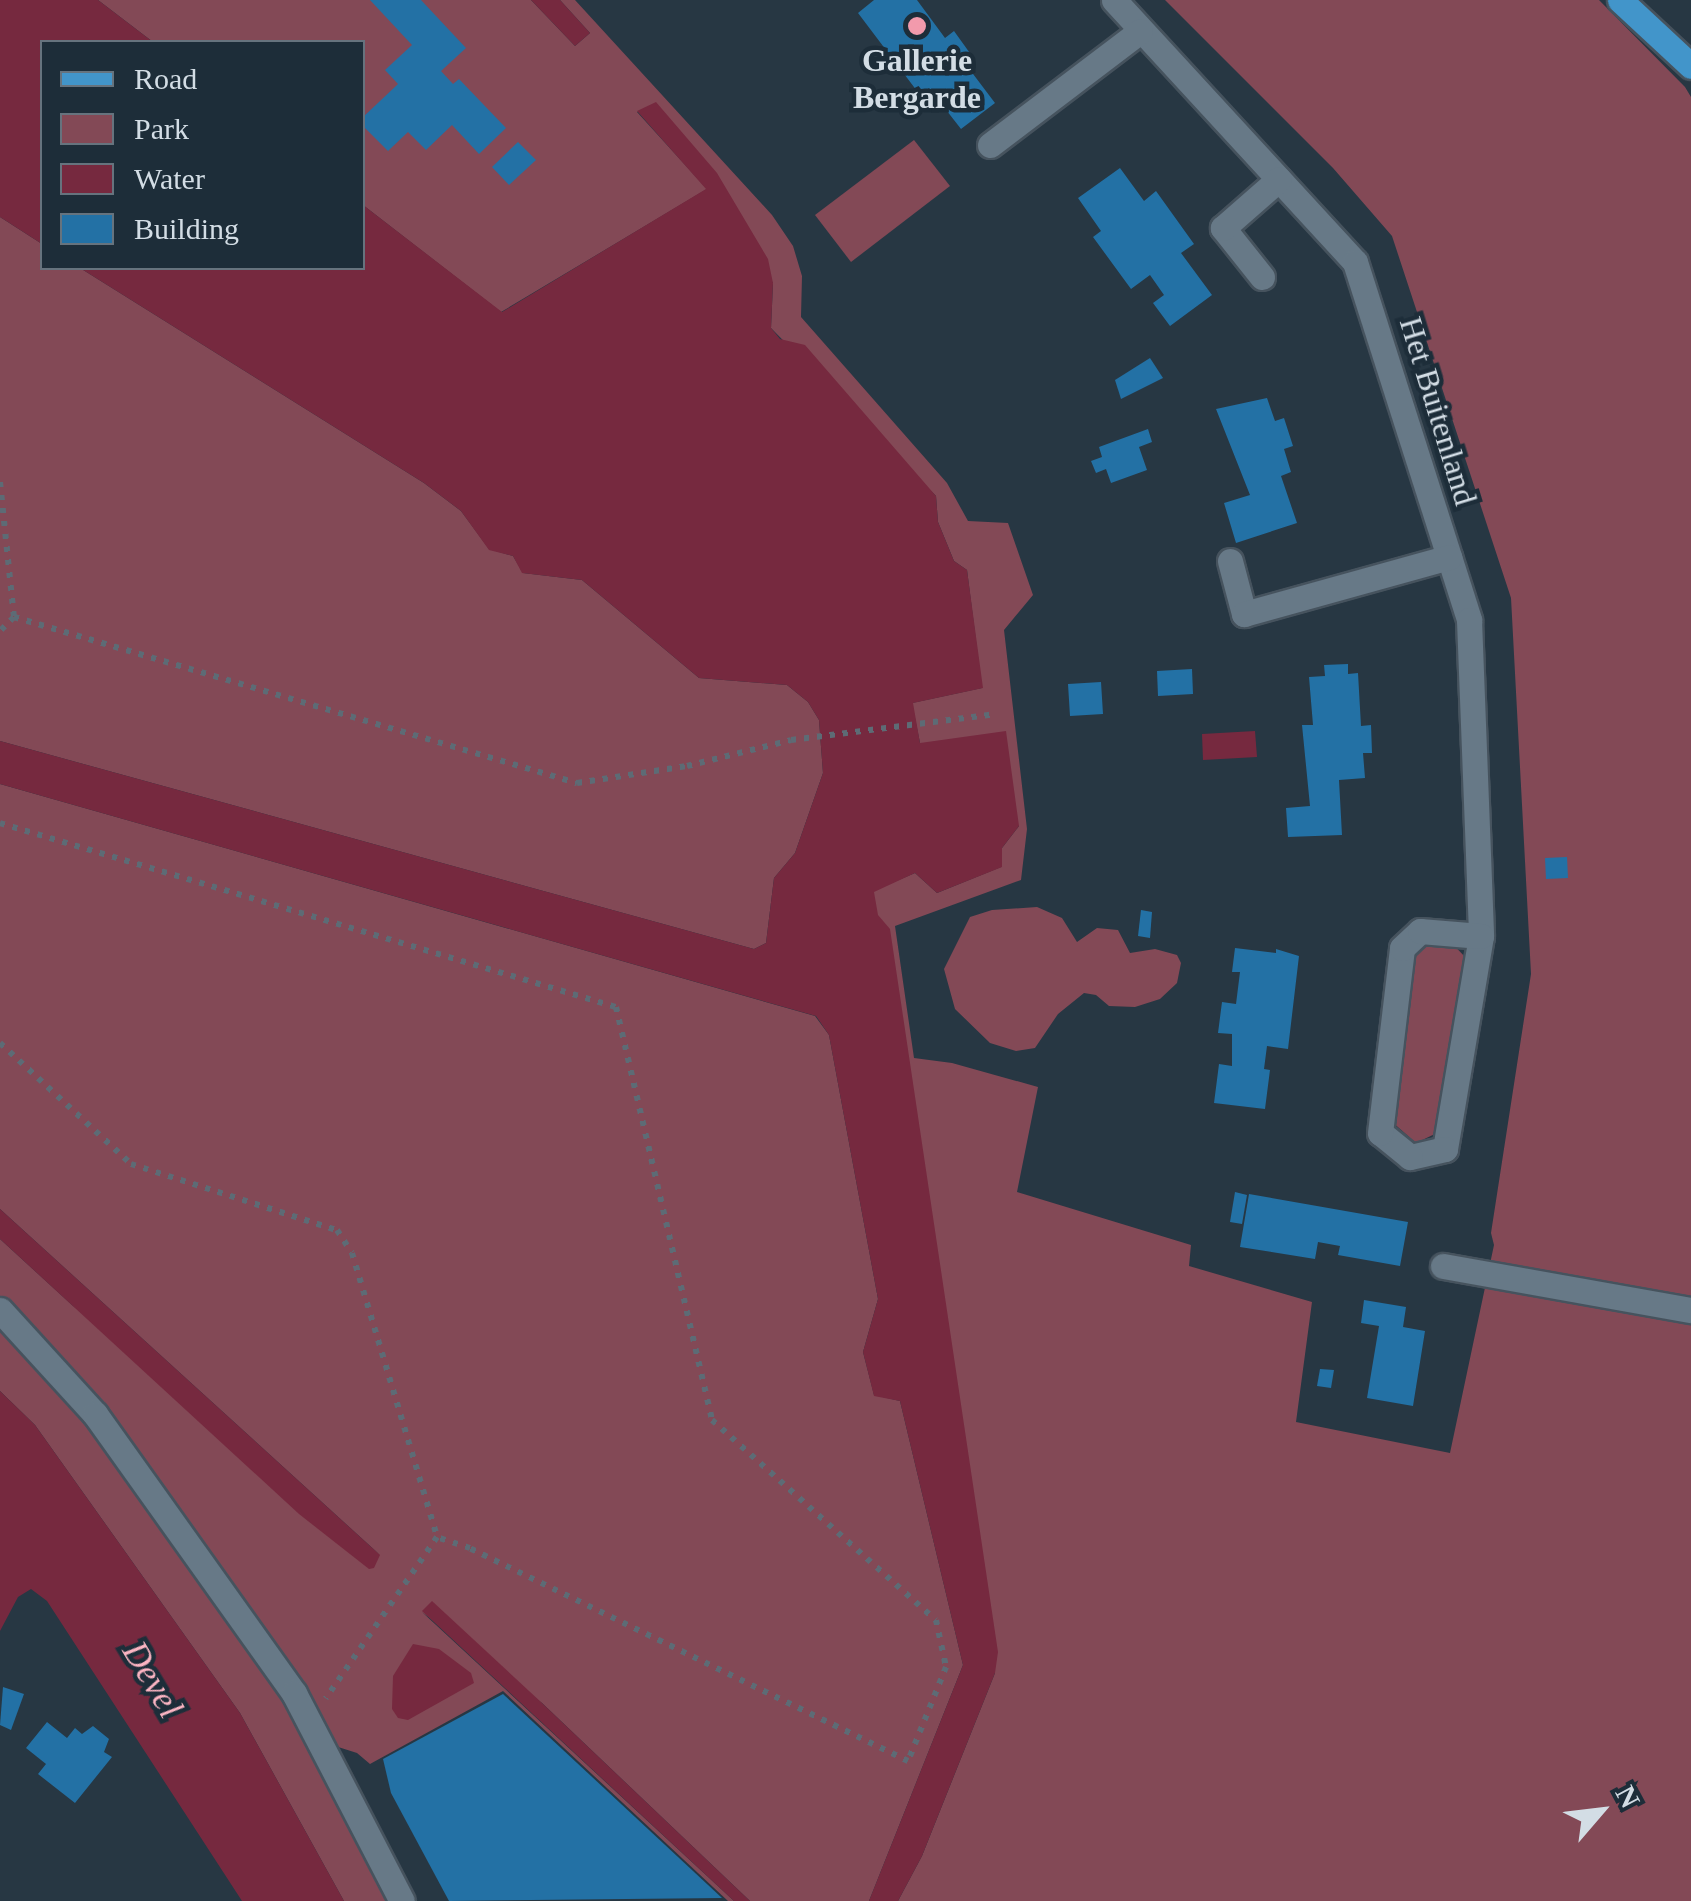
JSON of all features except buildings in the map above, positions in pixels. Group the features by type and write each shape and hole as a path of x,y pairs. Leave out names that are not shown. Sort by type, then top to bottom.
{"main road":[{"path":"1620,0 1691,66"}],"street":[{"name":"Het Buitenland","path":"1114,0 1355,262 1469,620 1481,936 1445,1149 1410,1156 1380,1133 1402,948 1420,931 1481,936"},
{"path":"990,145 1140,32"},
{"path":"1262,277 1223,228 1279,179"},
{"path":"1230,561 1244,614 1449,556"},
{"path":"1443,1266 1691,1310"},
{"path":"0,1310 107,1430 311,1720 402,1901"}],"path":[{"path":"0,482 14,617"},
{"path":"0,631 14,617"},
{"path":"14,617 577,782 687,766 791,740 996,714"},
{"path":"0,822 616,1007 712,1420 936,1620 946,1667 908,1761 470,1548 436,1538"},
{"path":"0,1042 131,1164 337,1230 352,1254 436,1538"},
{"path":"311,1720 436,1538"}],"green space":[{"path":"98,0 531,0 575,46 590,33 560,0 575,0 772,215 793,246 802,276 801,317 947,483 968,521 1008,523 1033,595 1004,630 1027,829 1021,880 895,926 914,1058 952,1063 1038,1087 1017,1192 1191,1245 1189,1266 1312,1302 1296,1422 1450,1453 1494,1245 1491,1233 1531,974 1511,598 1392,236 1333,168 1165,0 1599,0 1685,87 1691,97 1691,1901 898,1901 922,1856 995,1673 873,891 915,873 937,893 1001,867 1002,848 1019,826 920,743 912,703 982,688 967,570 954,561 938,522 936,496 771,328 773,283 656,103 637,112 707,189 501,312 365,207 365,40 150,40"},
{"path":"914,140 950,186 851,262 815,215"},
{"path":"0,217 40,243 40,270 83,270 424,483 461,511 489,549 513,556 523,573 582,580 699,678 787,685 808,702 819,720 823,773 795,853 774,878 766,943 754,949 0,741"},
{"path":"0,784 815,1016 829,1035 878,1299 863,1352 874,1395 900,1401 963,1665 869,1901 750,1901 542,1703 422,1612 734,1901 728,1901 503,1691 370,1764 357,1753 335,1746 62,1360 0,1298 0,1239 72,1305 380,1555 0,1209"},
{"path":"1037,907 1062,918 1077,942 1097,928 1118,930 1130,953 1155,949 1177,955 1181,963 1177,983 1160,999 1135,1007 1109,1006 1096,995 1084,993 1058,1014 1035,1048 1016,1051 990,1043 955,1009 944,969 970,917 992,910"},
{"path":"1449,940 1465,957 1439,1132 1416,1143 1391,1121 1415,952 1427,941"},
{"path":"0,1328 85,1416 261,1652 391,1901 344,1901 240,1713 35,1425 0,1391"}],"water":[{"path":"0,0 98,0 150,40 40,40 40,243 0,217"},
{"path":"531,0 560,0 590,33 575,46"},
{"path":"656,102 717,173 768,259 773,283 771,328 780,339 805,345 936,496 938,522 954,561 967,570 983,688 913,703 920,743 1006,731 1019,826 1002,848 1002,867 937,893 915,873 874,892 878,915 890,929 998,1652 995,1673 922,1856 898,1901 869,1901 963,1665 900,1401 874,1396 863,1352 878,1299 829,1035 816,1016 0,784 0,741 754,949 766,943 774,878 795,853 823,773 819,720 808,702 787,685 699,678 582,580 522,573 513,556 489,550 461,511 424,483 83,270 365,270 365,207 502,312 706,189 637,111"},
{"path":"1255,731 1257,757 1203,760 1202,734"},
{"path":"0,1209 380,1555 374,1568 369,1569 299,1514 0,1239"},
{"name":"Devel","path":"0,1391 35,1425 240,1713 344,1901 242,1901 47,1601 31,1589 18,1597 0,1631"},
{"path":"432,1601 750,1901 734,1901 422,1611"},
{"path":"413,1644 439,1649 471,1673 474,1683 408,1720 398,1718 392,1709 393,1676"}],"place":[{"name":"Gallerie Bergarde","path":"917,26"}]}
